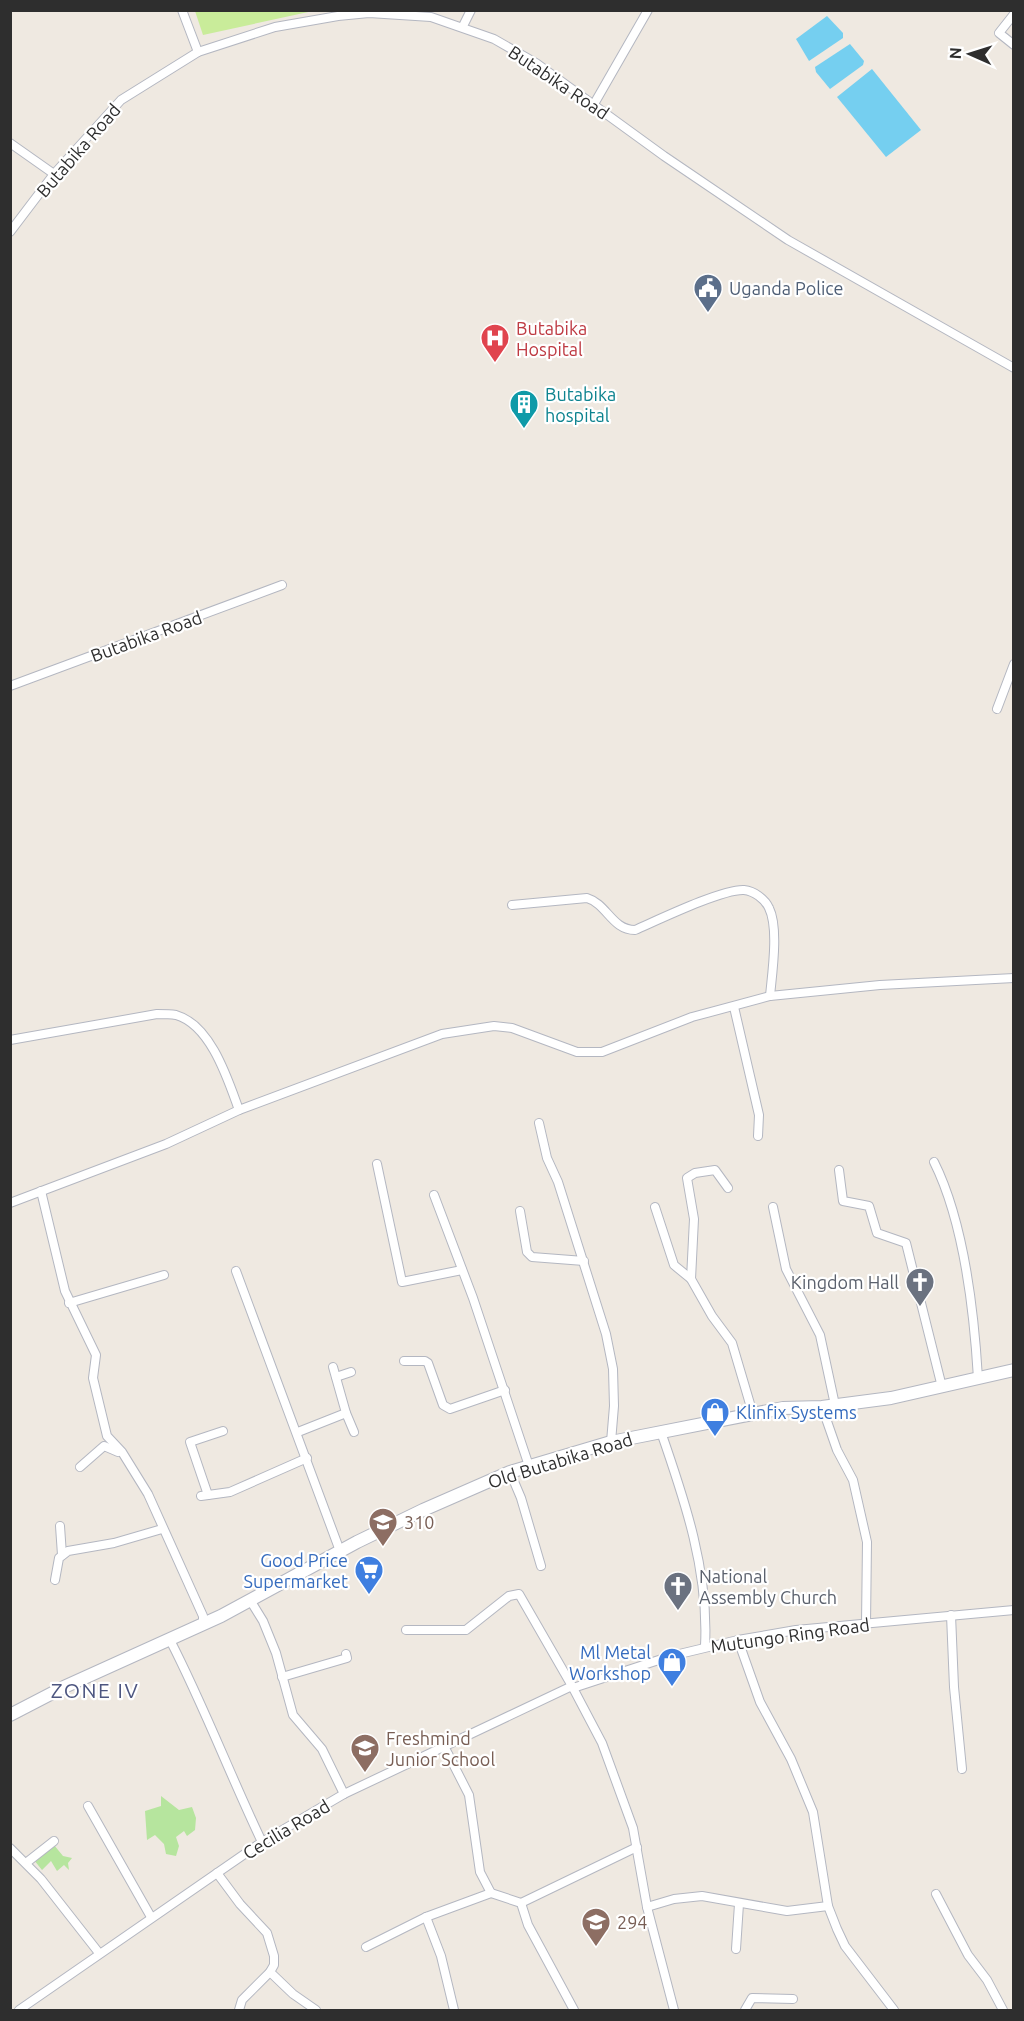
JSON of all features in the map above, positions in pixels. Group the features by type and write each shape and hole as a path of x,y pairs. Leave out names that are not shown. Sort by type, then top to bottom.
{"main road":[{"name":"Old Butabika Road","path":"10,1715 55,1691 204,1624 340,1551 423,1510 510,1472 611,1442 783,1408 829,1406 891,1398 1014,1370"}],"street":[{"path":"182,10 198,52"},
{"path":"463,26 471,10"},
{"path":"594,105 648,10"},
{"name":"Butabika Road","path":"10,232 54,174 121,100 198,52 275,27 338,16 400,14 431,17 463,26 494,39 536,63 664,156 788,240 1014,368"},
{"path":"1014,14 999,33 1014,45"},
{"path":"10,143 54,174"},
{"name":"Butabika Road","path":"10,686 282,585"},
{"path":"997,709 1014,664"},
{"path":"512,905 587,898 595,901 620,927 635,930 734,890 753,892 765,902 772,918 770,996"},
{"path":"10,1203 166,1144 239,1110 442,1034 494,1026 512,1028 577,1052 602,1052 692,1017 770,996 880,985 1014,978"},
{"path":"734,1007 759,1115 758,1136"},
{"path":"10,1040 157,1014 176,1015 192,1023 206,1038 239,1110"},
{"path":"539,1123 547,1158 584,1261 606,1334 613,1369 614,1406 611,1442"},
{"path":"934,1162 948,1197 968,1277 978,1378"},
{"path":"377,1164 402,1282 462,1270"},
{"path":"691,1279 694,1219 687,1178 695,1173 715,1170 728,1188"},
{"path":"839,1170 843,1202 869,1206 878,1233 906,1243 942,1387"},
{"path":"41,1191 69,1303 96,1355 93,1378 106,1436 126,1457 148,1494 203,1616 204,1624"},
{"path":"434,1195 505,1390 529,1466"},
{"path":"772,1207 786,1269 794,1287 813,1317 820,1335 837,1450 853,1480 867,1542 866,1624"},
{"path":"655,1208 674,1265 691,1279 712,1316 732,1343 753,1414"},
{"path":"520,1211 527,1252 531,1257 584,1261"},
{"path":"236,1271 298,1432 340,1551"},
{"path":"69,1303 164,1275"},
{"path":"404,1361 428,1363 443,1405 450,1409 505,1390"},
{"path":"333,1366 346,1413 354,1432"},
{"path":"336,1377 351,1372"},
{"path":"298,1432 346,1413"},
{"path":"223,1431 190,1442 205,1495 230,1492 307,1458"},
{"path":"661,1432 687,1506 697,1553 706,1621 705,1646"},
{"path":"80,1467 104,1446 126,1457"},
{"path":"510,1472 521,1498 541,1566"},
{"path":"60,1526 62,1555"},
{"path":"55,1580 59,1558 62,1555 88,1545 114,1543 162,1529"},
{"path":"406,1630 466,1630 508,1596 519,1594 572,1687 611,1764 633,1828 647,1907 674,2010"},
{"path":"250,1600 263,1621 293,1715 322,1749 344,1794"},
{"name":"Mutungo Ring Road","path":"572,1687 705,1646 738,1640 796,1630 1014,1610"},
{"path":"951,1614 954,1687 962,1769"},
{"path":"170,1640 192,1682 227,1768 262,1842"},
{"path":"738,1640 760,1702 791,1759 813,1812 828,1906 845,1946 894,2010"},
{"path":"282,1677 346,1658 346,1654"},
{"name":"Cecilia Road","path":"24,2009 99,1953 262,1842 344,1794 572,1687"},
{"path":"445,1748 470,1795 480,1872 491,1893"},
{"path":"88,1806 151,1917"},
{"path":"26,1863 54,1840"},
{"path":"366,1947 426,1917 491,1893 521,1903 637,1847"},
{"path":"10,1848 26,1863 99,1953"},
{"path":"218,1873 240,1904 267,1933 274,1965 242,2000 239,2010"},
{"path":"936,1894 963,1946 987,1980 1003,2010"},
{"path":"647,1907 674,1899 702,1896 787,1911 828,1906"},
{"path":"521,1903 528,1925 574,2010"},
{"path":"736,1949 739,1904"},
{"path":"426,1917 441,1956 454,2010"},
{"path":"270,1972 293,1994 316,2010"},
{"path":"745,2010 752,1998 793,1999"}],"green space":[{"path":"195,10 313,11 203,35"},
{"path":"161,1796 179,1810 192,1807 196,1818 195,1830 187,1836 184,1831 176,1837 179,1846 176,1856 166,1854 164,1844 155,1835 147,1840 145,1811 161,1806"},
{"path":"54,1845 63,1856 72,1858 68,1863 69,1870 64,1865 57,1871 51,1861 42,1870 34,1860"}],"water":[{"path":"827,16 843,33 843,38 809,61 796,39"},
{"path":"850,44 864,61 863,65 830,89 816,72 815,67"},
{"path":"872,69 921,130 886,157 837,97"}],"place":[{"name":"Uganda Police","path":"708,314"},
{"name":"Butabika Hospital","path":"495,364"},
{"name":"Butabika hospital","path":"524,430"},
{"name":"Kingdom Hall","path":"920,1308"},
{"name":"Klinfix Systems","path":"715,1438"},
{"name":"310","path":"383,1548"},
{"name":"Good Price Supermarket","path":"369,1596"},
{"name":"National Assembly Church","path":"678,1612"},
{"name":"Ml Metal Workshop","path":"672,1688"},
{"name":"Freshmind Junior School","path":"365,1774"},
{"name":"294","path":"596,1948"}],"district":[{"name":"ZONE IV","path":"95,1690"}]}
